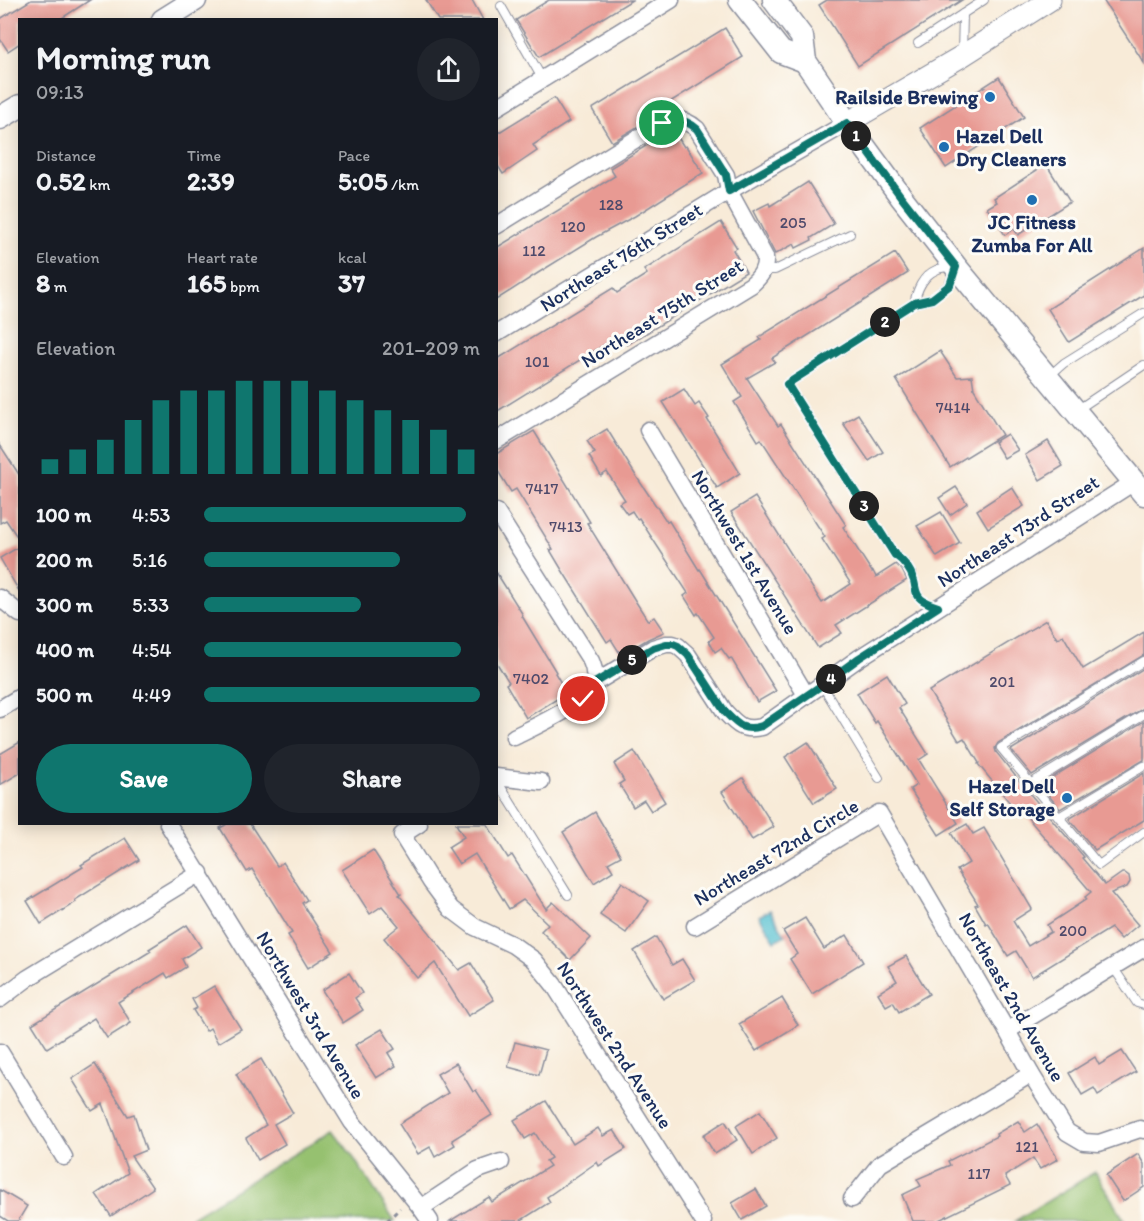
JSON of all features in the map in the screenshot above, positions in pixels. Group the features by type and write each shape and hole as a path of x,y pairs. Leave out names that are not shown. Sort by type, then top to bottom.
{"main road":[{"path":"166,18 195,0"},
{"path":"740,0 781,52 805,61"},
{"path":"774,0 802,37 805,61 902,198 956,267 1139,488"},
{"path":"0,118 18,107"}],"street":[{"path":"498,107 671,0"},
{"name":"Northeast 76th Street","path":"498,333 729,191 962,56 1040,2"},
{"path":"498,225 662,123 681,120 691,123 697,129 726,175 729,191 765,256 764,270"},
{"name":"Northeast 75th Street","path":"498,440 751,285 764,270"},
{"name":"Northwest 1st Avenue","path":"648,430 806,695"},
{"name":"Northeast 73rd Street","path":"593,684 653,648 673,644 688,655 733,721 744,728 762,726 859,658 938,607 1139,488"},
{"path":"498,515 591,661 595,675 589,693 583,699 514,737"},
{"path":"0,598 18,612"},
{"path":"0,709 18,698"},
{"path":"498,778 541,782"},
{"name":"Northeast 72nd Circle","path":"695,926 879,813"},
{"name":"Northeast 2nd Avenue","path":"879,813 1067,1132 1084,1142 1099,1143 1140,1129 1144,1130"},
{"name":"Northwest 3rd Avenue","path":"169,825 352,1122 425,1214"},
{"name":"Northwest 2nd Avenue","path":"417,825 402,835 431,882 451,909 475,927 513,945 534,960 554,985 703,1221"},
{"path":"0,999 28,978 200,873"},
{"path":"1007,1031 1144,948"},
{"path":"0,1052 64,1157"},
{"path":"852,1199 880,1164 1031,1074"},
{"path":"425,1214 478,1170 501,1162"}],"lane":[{"path":"918,43 984,0"},
{"path":"501,6 543,80"},
{"path":"962,56 963,14"},
{"path":"764,270 775,270 850,234"},
{"path":"914,303 924,279 936,270 956,267 950,285 932,299 914,303 787,384 895,555 909,569 917,594 922,600 938,607"},
{"path":"1048,377 1064,363 1144,313"},
{"path":"1075,411 1144,365"},
{"path":"1144,660 1001,748 1099,865 1144,832"},
{"path":"822,685 879,778"},
{"path":"1030,784 1144,714"},
{"path":"1059,817 1144,766"},
{"path":"498,781 568,895"},
{"path":"1113,967 1137,1003 1144,1005"}],"green space":[{"path":"333,1130 395,1221 185,1221"},
{"path":"1095,1172 1125,1221 1015,1221"}],"water":[{"path":"770,910 785,935 775,941 759,916"}],"building":[{"path":"31,0 90,0 62,18 18,18 18,44 8,51 0,39 0,19"},
{"path":"426,0 472,0 482,18 437,18"},
{"path":"549,0 632,0 539,57 516,20"},
{"path":"827,0 962,0 858,66 819,5"},
{"path":"1103,0 1144,0 1144,63 1131,43"},
{"path":"725,28 743,57 660,108 662,112 612,142 592,109"},
{"name":"Railside Brewing","path":"999,77 1024,117 946,168 920,128"},
{"path":"554,98 569,122 533,145 537,151 503,174 498,166 498,133"},
{"path":"674,131 703,173 498,299 498,247 615,176 610,168"},
{"name":"JC Fitness Zumba For All","path":"1046,164 1070,202 1018,235 1014,229 1005,235 987,208 997,202 994,198"},
{"path":"808,182 834,224 811,238 812,240 796,248 794,244 775,254 753,211 769,203 770,206"},
{"path":"721,222 737,248 733,250 746,272 627,345 620,335 498,411 498,359 613,288 617,293 647,274 644,270"},
{"path":"1144,248 1144,295 1069,342 1048,309"},
{"path":"895,253 908,273 772,358 775,362 747,378 778,426 781,424 846,525 843,527 872,572 876,577 896,564 907,580 836,625 842,633 818,648 731,512 755,497 822,603 851,584 822,539 825,537 761,439 758,441 734,402 742,397 722,364 761,340 759,337"},
{"path":"940,351 957,377 972,376 974,389 1002,435 950,467 896,379"},
{"path":"684,389 695,406 699,403 709,418 707,419 740,473 717,488 663,402"},
{"path":"858,414 883,452 869,461 843,423"},
{"path":"607,429 636,476 700,569 776,691 757,702 731,658 729,659 721,648 715,652 709,641 714,637 684,596 688,593 639,518 637,519 632,511 627,514 619,503 625,500 607,472 601,476 589,456 595,453 587,441"},
{"path":"534,431 590,522 587,523 648,621 654,617 664,632 621,655 611,639 607,642 550,550 553,549 516,489 511,492 498,471 498,453"},
{"path":"1007,434 1018,450 1004,458 994,442"},
{"path":"1048,441 1063,466 1040,480 1025,455"},
{"path":"0,445 18,473 18,538 6,520 0,523"},
{"path":"956,487 967,503 950,515 939,498"},
{"path":"1012,487 1024,506 988,528 977,510"},
{"path":"941,512 960,543 937,557 917,526"},
{"path":"18,547 18,589 0,558"},
{"path":"498,575 567,693 526,718 506,684 509,682 498,665"},
{"path":"1046,620 1057,639 1063,635 1083,669 1144,632 1144,655 998,743 995,748 1105,885 1122,873 1129,876 1130,882 1127,887 1111,893 1138,925 1121,939 1111,928 1032,977 1016,951 1008,956 975,905 978,904 957,870 969,863 951,833 967,824 973,834 984,828 1032,909 1013,921 1028,946 1051,932 1047,925 1087,899 1085,897 1091,892 1022,811 1019,814 978,764 964,738 959,741 929,691"},
{"path":"1144,668 1144,708 1032,775 1011,750"},
{"path":"887,674 905,704 899,708 928,754 919,760 958,823 939,835 910,789 917,785 857,693"},
{"path":"1144,721 1144,760 1060,809 1040,785"},
{"path":"808,742 837,789 814,803 785,757"},
{"path":"18,743 18,774 0,785 0,754"},
{"path":"634,751 665,802 651,811 644,800 633,807 619,784 624,781 614,764"},
{"path":"1144,773 1144,820 1095,850 1069,819"},
{"path":"743,778 774,827 752,840 722,792"},
{"path":"595,812 621,856 608,863 613,871 594,883 563,832"},
{"path":"225,825 251,825 277,866 283,862 307,900 302,903 333,952 308,968 288,935 292,933 252,869 247,872 220,828"},
{"path":"457,825 488,825 508,858 512,855 546,909 553,902 591,938 570,960 541,931 548,924 523,900 509,909 475,854 459,864 448,847 464,837"},
{"path":"125,838 139,860 41,924 27,901"},
{"path":"373,850 401,894 399,895 429,933 459,970 471,963 494,1000 468,1016 435,963 417,978 384,938 399,926 382,906 370,914 342,870"},
{"path":"622,882 649,901 626,933 600,915"},
{"path":"805,918 824,949 847,935 863,962 812,994 790,959 797,954 783,931"},
{"path":"187,925 201,947 182,959 186,967 168,978 165,973 118,1002 131,1023 107,1038 94,1018 47,1048 32,1024 151,951 149,949"},
{"path":"656,937 672,965 682,959 695,980 663,999 634,951"},
{"path":"906,956 929,994 899,1012 893,1002 886,1006 878,993 897,981 888,966"},
{"path":"349,973 362,993 355,998 363,1010 343,1023 322,990"},
{"path":"214,986 241,1029 218,1043 210,1028 206,1031 193,1010 197,1008 192,999"},
{"path":"782,998 798,1025 756,1051 739,1024"},
{"path":"382,1029 395,1049 388,1053 396,1066 376,1078 355,1045"},
{"path":"515,1042 546,1050 539,1075 508,1067"},
{"path":"1122,1051 1136,1072 1098,1095 1094,1088 1082,1095 1069,1073 1095,1057 1099,1065"},
{"path":"261,1059 293,1113 274,1124 285,1144 258,1160 246,1138 266,1125 236,1074"},
{"path":"456,1063 473,1092 476,1090 492,1115 452,1140 455,1145 435,1157 430,1147 418,1154 399,1124 448,1093 437,1074"},
{"path":"95,1064 128,1116 134,1114 146,1150 131,1156 153,1188 111,1216 96,1194 128,1173 103,1104 92,1111 72,1079"},
{"path":"546,1101 573,1144 598,1128 603,1136 614,1130 626,1149 599,1166 597,1162 547,1197 550,1202 520,1221 450,1221 489,1197 492,1202 550,1166 546,1161 551,1158 535,1133 525,1139 514,1120"},
{"path":"760,1111 777,1138 753,1154 736,1126"},
{"path":"725,1121 737,1140 715,1154 703,1135"},
{"path":"1018,1121 1025,1132 1037,1124 1058,1159 1040,1169 1033,1158 1005,1176 1010,1185 937,1221 913,1221 902,1195 921,1186 917,1179 950,1165 948,1161 997,1136 996,1134"},
{"path":"1138,1154 1144,1164 1144,1187 1123,1201 1106,1175"},
{"path":"756,1189 766,1206 742,1220 732,1203"},
{"path":"0,1190 27,1206 18,1221 8,1221 0,1216"}],"place":[{"name":"Railside Brewing","path":"990,97"},
{"name":"Hazel Dell Dry Cleaners","path":"944,147"},
{"name":"JC Fitness Zumba For All","path":"1032,200"},
{"name":"Hazel Dell Self Storage","path":"1067,798"}],"route":[{"path":"583,699 593,684 653,648 673,644 688,655 733,721 744,728 755,728 762,726 859,658 938,607 922,600 917,594 909,569 895,555 787,384 914,303 932,299 950,285 956,267 847,123 729,191 726,175 697,129 691,123 680,120 662,123"}]}
